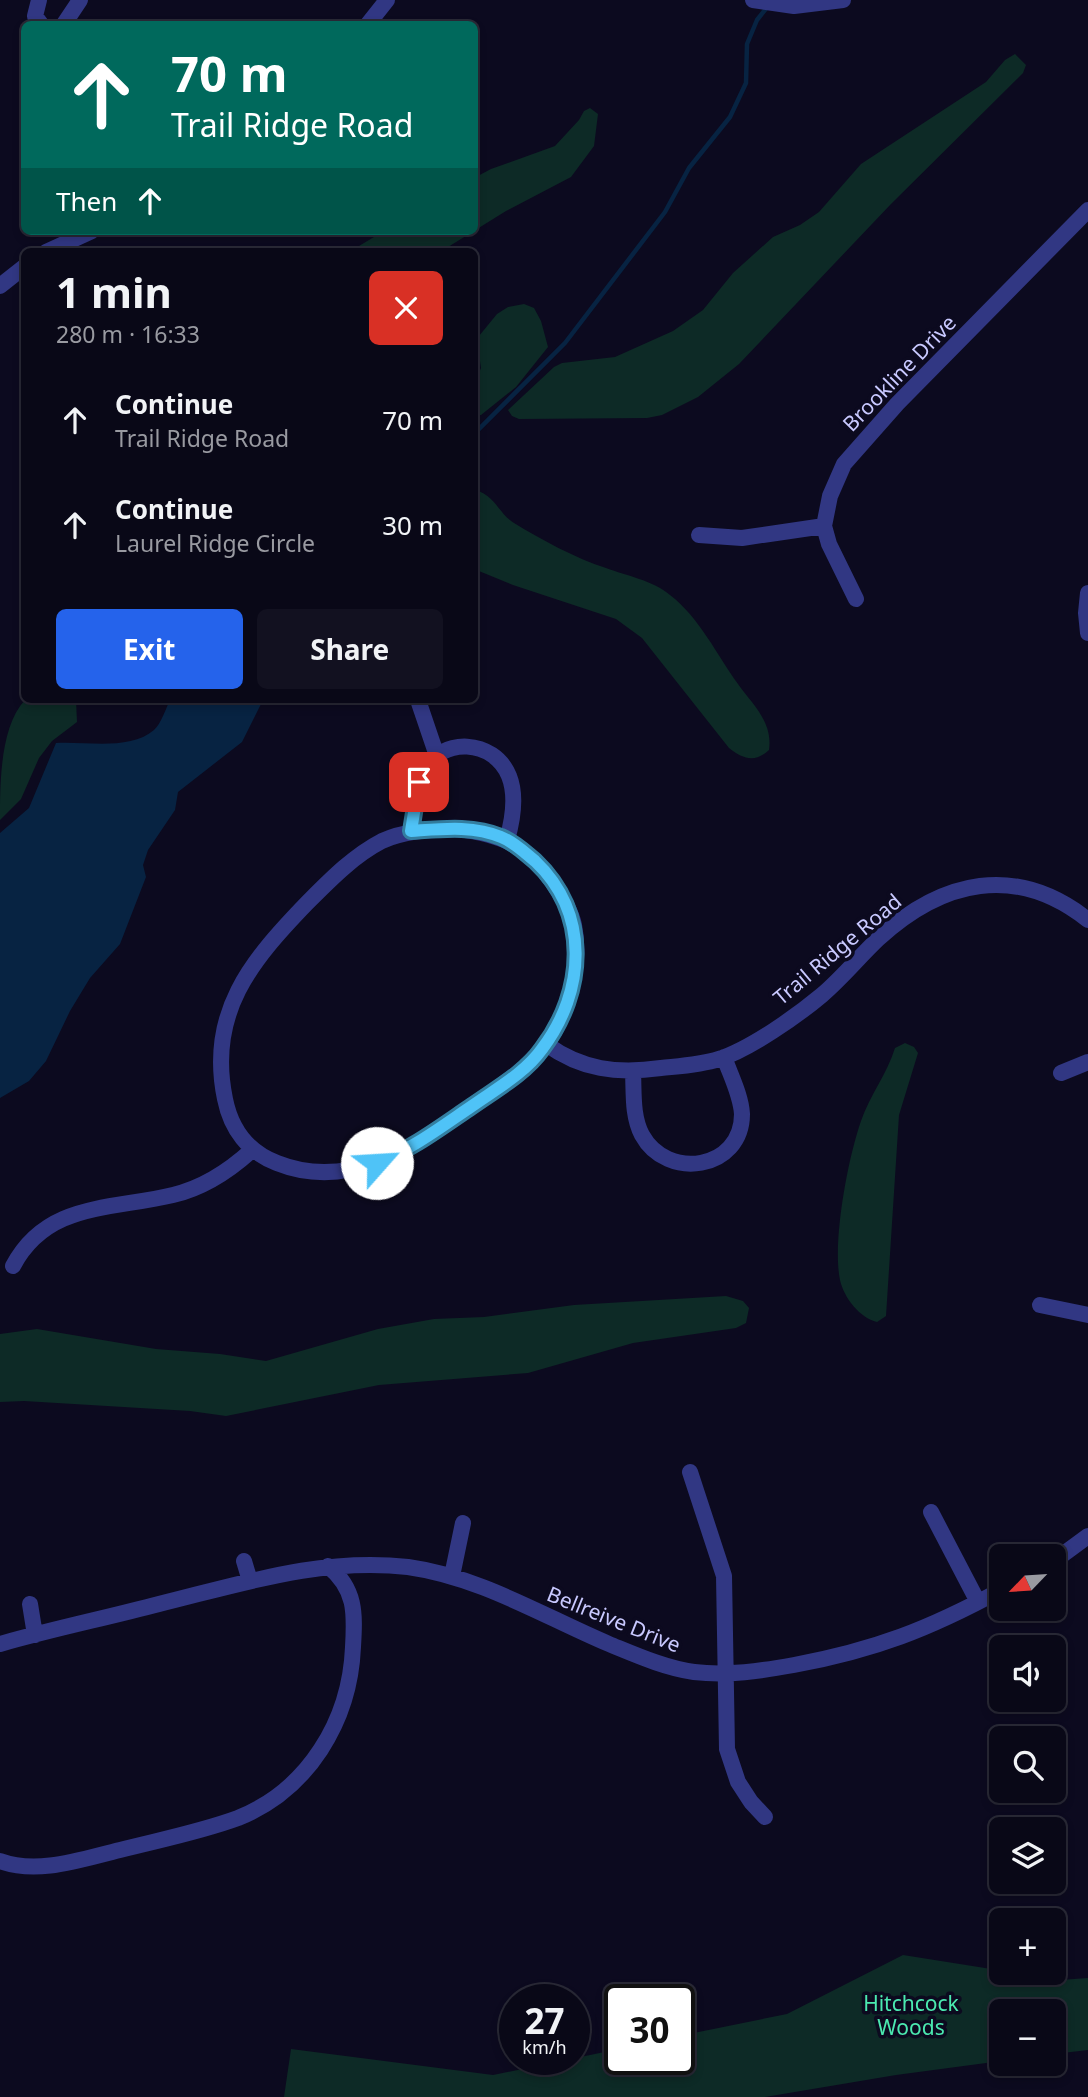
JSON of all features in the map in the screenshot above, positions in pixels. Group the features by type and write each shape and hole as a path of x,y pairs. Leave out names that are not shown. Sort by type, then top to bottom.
{"street":[{"path":"39,0 35,16 39,21"},
{"path":"66,21 80,0"},
{"path":"371,21 387,0"},
{"path":"752,0 794,6 843,0"},
{"name":"Brookline Drive","path":"824,526 836,479 854,449 1088,210"},
{"path":"55,248 83,235"},
{"path":"0,286 21,269"},
{"path":"699,535 742,538 824,526 829,544 856,599"},
{"path":"1088,593 1088,633"},
{"path":"419,703 437,756"},
{"path":"411,831 419,782 427,765 452,748 471,746 490,752 503,764 513,794 507,840"},
{"path":"457,829 488,833 507,840 523,850 546,874 564,900 573,922 576,952 571,987 546,1044 532,1061 508,1081 423,1139 391,1157 344,1171 298,1170 261,1157 252,1150 244,1142 227,1108 221,1072 225,1030 238,987 271,941 342,869 381,842 411,831 457,829"},
{"name":"Trail Ridge Road","path":"546,1044 575,1062 591,1068 633,1072 701,1063 724,1057 751,1045 822,995 880,937 920,907 948,892 984,885 1018,886 1052,898 1088,920"},
{"path":"633,1072 637,1123 647,1143 655,1152 673,1162 702,1164 727,1150 740,1125 741,1106 724,1057"},
{"path":"1061,1073 1088,1062"},
{"path":"13,1266 30,1239 50,1225 93,1209 191,1189 220,1175 252,1150"},
{"path":"1040,1305 1088,1315"},
{"path":"690,1472 724,1576 727,1749 731,1766 751,1802 765,1816"},
{"path":"931,1513 978,1602"},
{"path":"452,1576 463,1523"},
{"path":"1066,1552 1088,1536"},
{"path":"244,1560 250,1581"},
{"path":"0,1861 38,1867 152,1842 240,1817 289,1787 303,1773 326,1741 344,1704 352,1671 354,1624 349,1590 342,1578 328,1566"},
{"name":"Bellreive Drive","path":"0,1644 250,1581 328,1566 406,1567 452,1576 496,1592 610,1644 674,1668 724,1673 771,1669 881,1646 935,1625 989,1596"},
{"path":"30,1604 35,1635"}],"green space":[{"path":"1015,54 1026,65 1023,73 891,204 739,364 698,397 662,415 647,418 519,419 512,416 508,410 554,367 562,363 615,357 673,331 703,310 733,273 773,237 800,225 819,212 861,164 986,82 1005,60"},
{"path":"590,108 598,114 594,146 571,177 478,228 478,176 555,146 584,111"},
{"path":"377,235 468,235 446,248 356,248"},
{"path":"524,304 534,308 541,321 548,347 516,387 478,415 478,375 481,368 478,338 497,314 508,307"},
{"path":"478,491 493,501 508,519 536,536 582,559 639,579 670,595 699,625 761,714 768,731 769,750 759,757 749,758 729,748 642,638 616,619 478,571"},
{"path":"23,703 76,703 77,722 52,741 39,758 21,799 0,820 3,756 17,711"},
{"path":"905,1043 914,1047 918,1053 899,1115 886,1316 877,1322 859,1312 842,1287 838,1264 840,1223 851,1156 861,1121 895,1048"},
{"path":"726,1296 743,1301 749,1308 746,1323 736,1328 633,1343 528,1373 379,1385 226,1416 190,1411 24,1401 0,1402 0,1334 37,1329 156,1349 266,1361 378,1329 434,1319 484,1317 574,1305"},
{"name":"Hitchcock Woods","path":"903,1955 989,1969 989,1985 1066,1985 1066,1980 1088,1978 1088,2050 1066,2053 1066,1999 989,1999 989,2063 765,2097 284,2097 291,2049 493,2075 590,2075 590,2055 604,2052 604,2075 695,2075 695,2033 787,2014"}],"water":[{"path":"169,703 262,703 242,742 178,792 175,810 148,850 143,865 146,877 120,944 90,978 70,1011 46,1061 29,1081 0,1098 0,833 29,808 56,743 107,744 133,741 154,730"}],"waterway":[{"path":"478,430 565,343 665,212 689,168 730,117 746,83 747,44 757,20 768,6"}],"route":[{"path":"377,1163 451,1121 494,1092 532,1061 550,1037 566,1003 576,952 573,922 564,900 541,867 511,841 488,833 457,829 411,831 419,782"}]}
